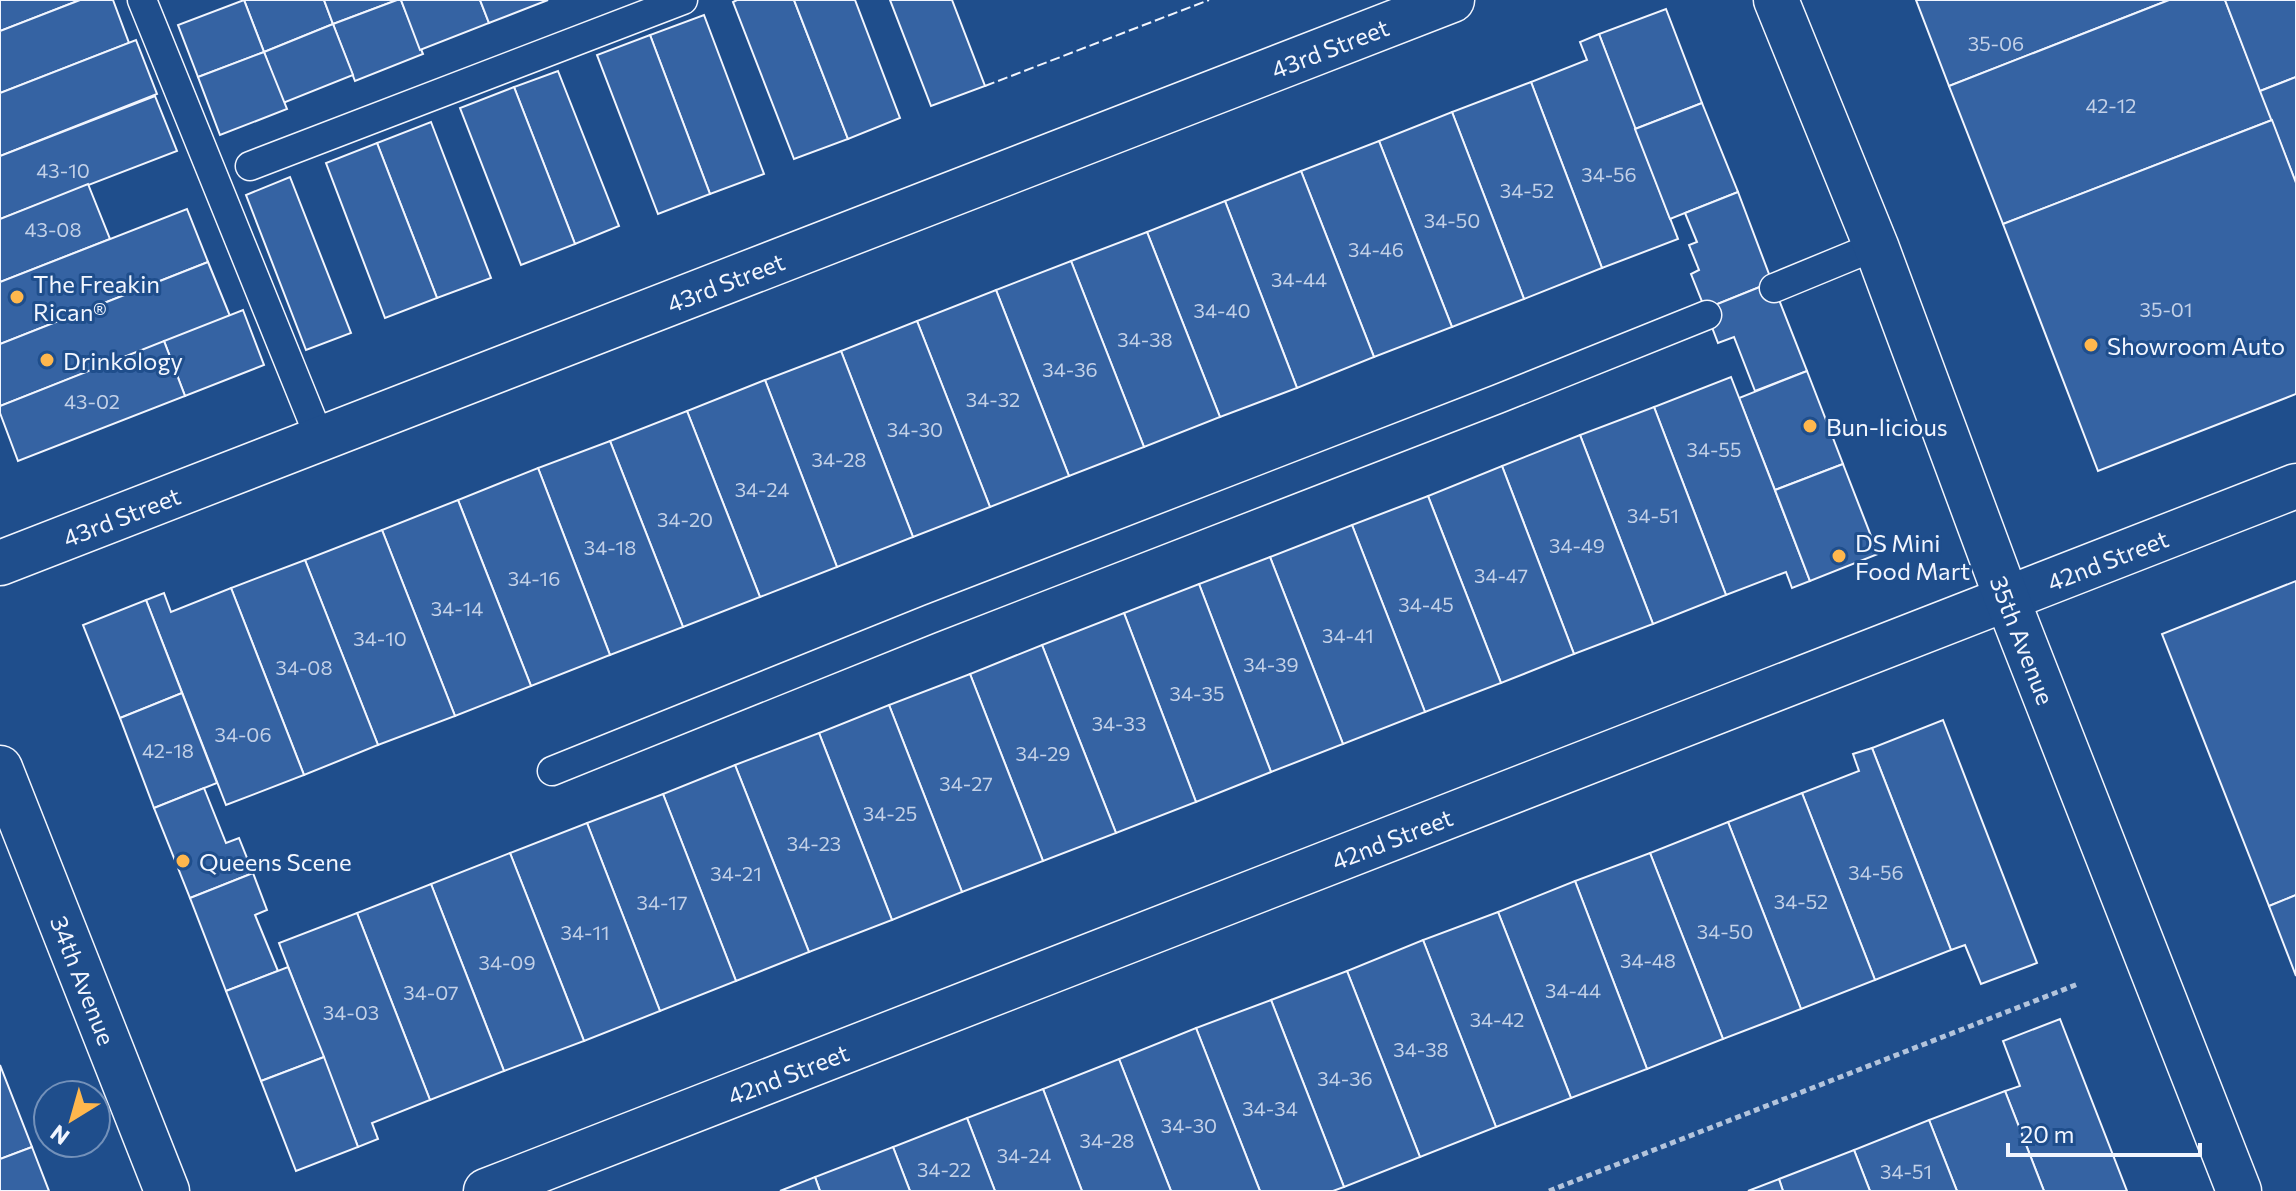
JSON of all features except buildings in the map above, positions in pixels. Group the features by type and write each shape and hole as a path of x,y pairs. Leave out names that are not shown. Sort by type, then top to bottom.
{"street":[{"name":"43rd Street","path":"0,563 1452,0"},
{"name":"35th Avenue","path":"1776,0 1876,246 2007,599 2239,1191"},
{"name":"42nd Street","path":"486,1191 2296,486"},
{"name":"34th Avenue","path":"0,768 167,1191"}],"lane":[{"path":"250,166 683,0"},
{"path":"146,1 320,439"},
{"path":"1774,288 1876,246"},
{"path":"552,771 930,619 1707,315"}],"path":[{"path":"1549,1191 2078,984"}],"fence":[{"path":"985,86 1209,0"}],"place":[{"name":"The Freakin Rican®","path":"17,297"},
{"name":"Showroom Auto","path":"2091,345"},
{"name":"Drinkology","path":"47,360"},
{"name":"Bun-licious","path":"1810,426"},
{"name":"DS Mini Food Mart","path":"1839,556"},
{"name":"Queens Scene","path":"183,861"}]}
